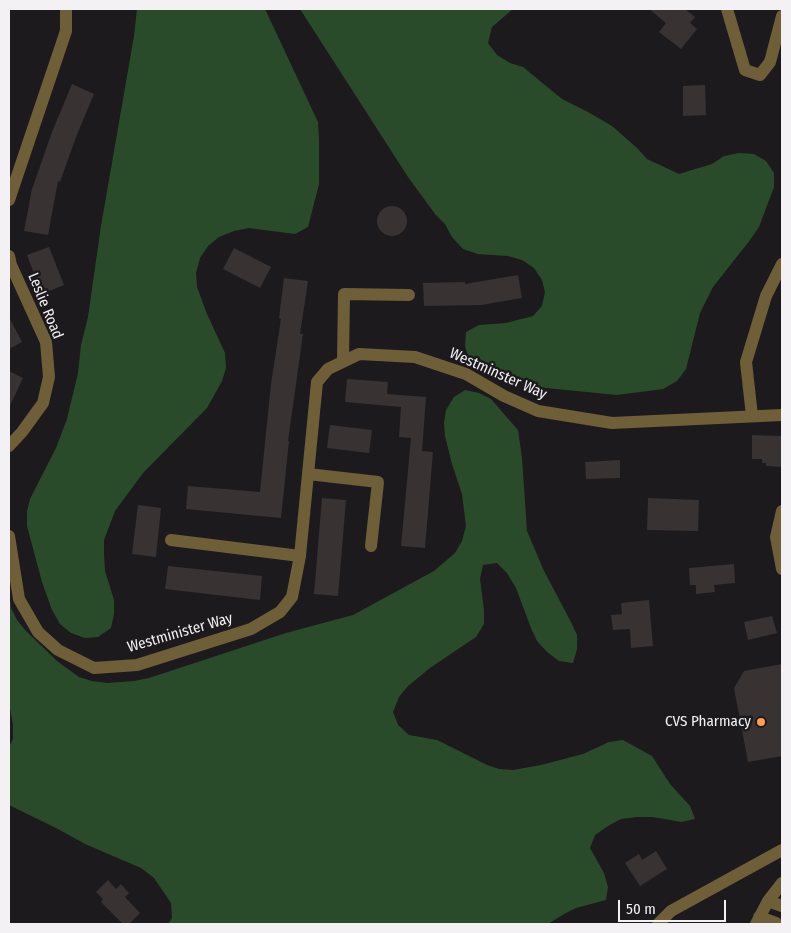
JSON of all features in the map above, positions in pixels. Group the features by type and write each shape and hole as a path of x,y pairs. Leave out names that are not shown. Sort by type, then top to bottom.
{"street":[{"path":"9,200 66,31 66,9"},
{"path":"727,9 746,70 760,75 770,62 782,16"},
{"name":"Leslie Road","path":"9,256 11,265 46,342 49,377 43,403 22,432 9,446"},
{"path":"752,416 746,362 766,296 782,264"},
{"path":"343,361 344,294 409,295"},
{"name":"Westminster Way","path":"297,577 317,382 328,370 359,354 415,357 466,374 504,396 538,412 612,423 782,415"},
{"path":"308,474 378,482 371,546"},
{"path":"782,511 776,537 782,569"},
{"name":"Westminister Way","path":"9,536 19,600 38,632 58,650 94,668 138,665 251,629 280,612 292,597 297,577"},
{"path":"171,540 300,556"},
{"path":"658,924 671,911 782,851"},
{"path":"776,923 757,921 768,901 782,883"},
{"path":"768,901 782,906"}],"green space":[{"path":"137,9 265,9 318,122 319,184 308,227 295,234 249,228 234,231 219,237 208,246 200,258 196,273 197,287 225,353 226,368 222,381 207,408 143,473 115,511 104,540 105,571 114,600 111,628 98,637 85,638 71,633 60,624 52,610 42,582 27,526 27,511 30,499 56,448 67,419 78,373 81,345 88,317"},
{"path":"300,9 513,9 492,27 488,43 497,55 510,63 523,67 562,99 612,126 647,159 679,174 712,164 724,156 739,153 754,154 766,161 774,173 774,187 759,227 713,287 700,313 686,369 677,381 663,389 617,395 536,387 507,381 479,369 469,359 465,346 466,332 479,325 506,323 533,316 542,306 545,292 542,280 534,268 522,260 508,256 478,254 463,249 452,237 445,224 435,214 408,177"},
{"path":"465,390 479,393 491,399 518,430 527,531 544,571 577,635 577,649 573,663 559,661 547,652 537,641 516,588 507,573 497,563 483,565 480,579 484,624 476,637 430,668 408,686 399,697 393,712 398,725 409,735 437,740 499,769 513,770 541,765 583,754 609,742 623,740 652,756 670,784 690,806 695,819 681,822 653,817 621,819 595,835 590,848 604,873 608,887 606,900 576,908 548,924 168,924 172,918 171,903 154,878 141,868 85,844 9,805 9,747 13,739 13,725 9,703 9,590 11,608 17,620 57,661 79,677 107,683 149,678 286,633 353,615 434,571 455,553 462,541 466,526 462,494 452,464 445,436 444,423 446,410 454,397"}],"building":[{"path":"649,9 685,9 695,17 690,23 697,29 681,49 659,32 666,23"},
{"path":"72,84 94,94 60,182 58,181 48,235 24,231 32,189 52,132"},
{"path":"705,85 706,115 683,116 683,86"},
{"path":"392,206 403,210 407,221 403,232 392,236 381,232 377,221 381,210"},
{"path":"49,247 64,285 42,294 27,255"},
{"path":"234,248 271,267 260,288 223,269"},
{"path":"518,275 522,298 481,305 424,306 423,283 465,282 465,284"},
{"path":"284,278 308,281 300,334 303,334 288,441 281,518 186,509 188,486 260,492 271,384 281,319 279,318"},
{"path":"9,317 22,342 9,349"},
{"path":"9,371 23,378 9,408"},
{"path":"347,379 388,382 387,394 426,397 422,451 433,452 425,548 401,546 411,438 399,437 401,407 345,402"},
{"path":"330,425 372,430 369,453 327,448"},
{"path":"752,435 782,436 782,467 766,466 766,463 762,463 762,459 752,459"},
{"path":"620,460 620,478 586,479 585,462"},
{"path":"322,498 346,500 338,596 314,594"},
{"path":"648,498 699,500 698,531 647,530"},
{"path":"138,505 161,508 156,557 132,554"},
{"path":"734,564 735,583 714,585 715,592 696,594 696,585 690,585 689,568"},
{"path":"168,566 262,576 260,600 165,589"},
{"path":"649,600 653,646 631,648 630,629 613,630 611,615 622,614 621,603"},
{"path":"772,616 777,633 748,640 744,622"},
{"name":"CVS Pharmacy","path":"782,664 782,756 748,762 734,688 744,671"},
{"path":"656,851 667,869 640,886 625,863 639,854 642,860"},
{"path":"108,880 116,889 121,884 129,893 125,897 140,913 129,924 123,924 101,902 103,899 96,892"}],"place":[{"name":"CVS Pharmacy","path":"761,722"}]}
